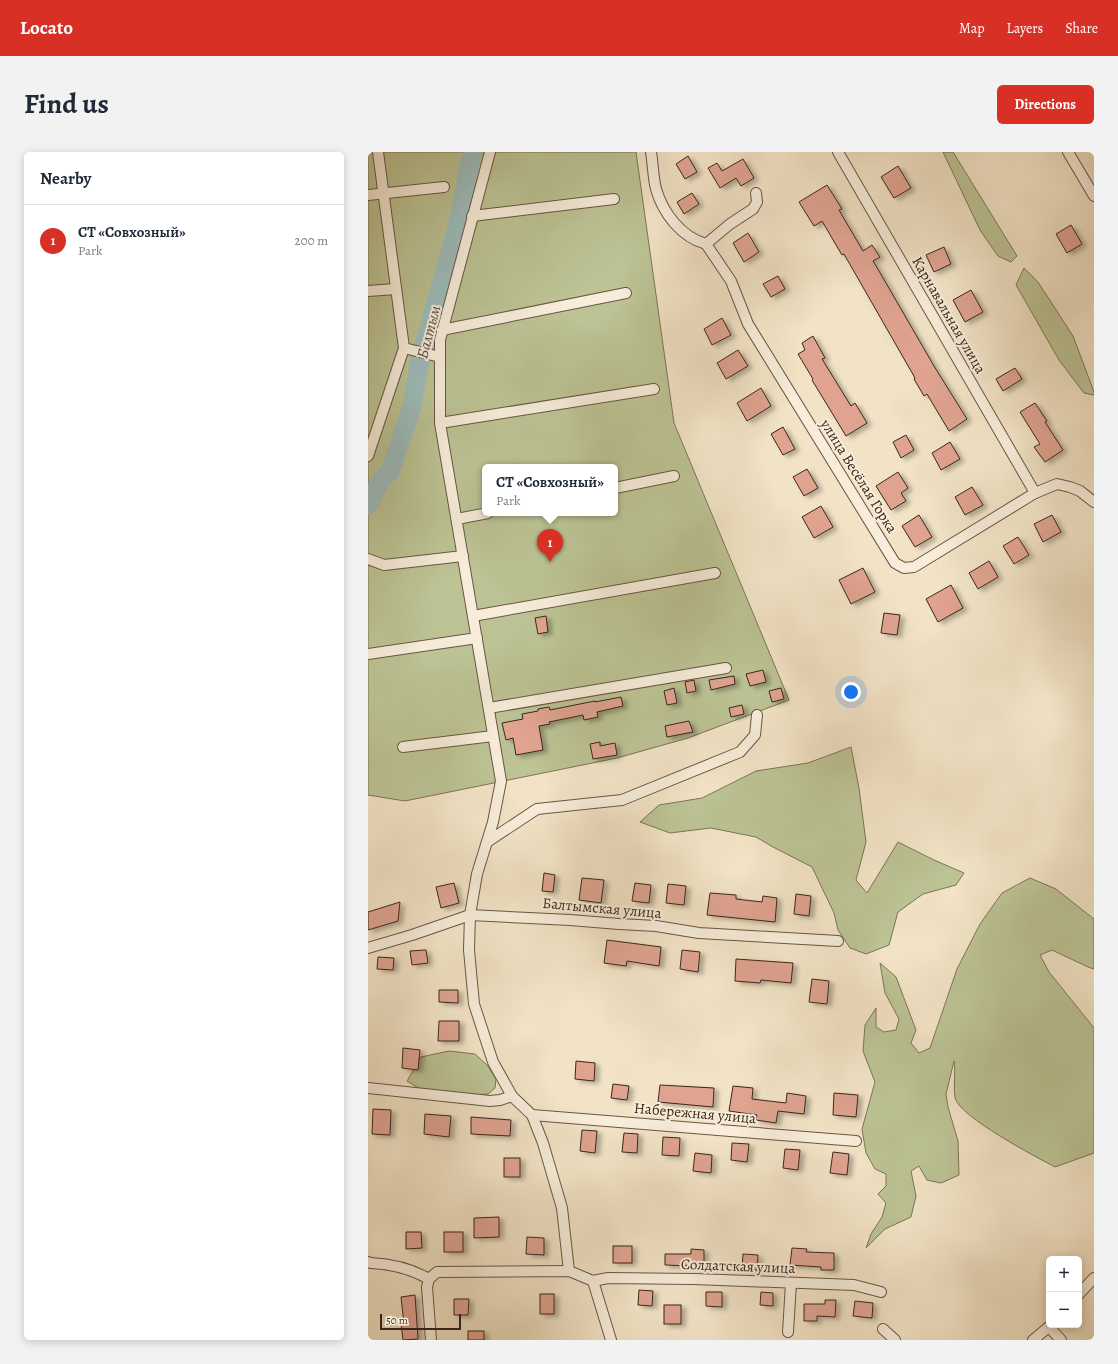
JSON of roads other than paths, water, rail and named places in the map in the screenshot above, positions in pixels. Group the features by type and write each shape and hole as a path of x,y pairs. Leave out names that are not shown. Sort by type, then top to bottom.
{"street":[{"path":"368,456 404,348 378,152"},
{"path":"490,152 440,340 440,423 501,781 493,822 477,874 470,915 469,950 474,1004 493,1062 512,1096 532,1115 546,1150 562,1208 569,1271"},
{"path":"651,152 656,189 663,207 671,219 695,241 706,244 730,224 753,209 757,202 756,193"},
{"name":"Карнавальная улица","path":"838,152 1035,493"},
{"path":"1068,152 1094,196"},
{"path":"368,195 444,187"},
{"path":"472,216 614,199"},
{"name":"улица Весёлая Горка","path":"706,244 731,281 748,324 895,563 904,568 914,567 1035,493 1057,484 1070,486 1080,491 1094,502"},
{"path":"368,291 396,288"},
{"path":"442,330 626,293"},
{"path":"404,348 440,357"},
{"path":"440,423 654,389"},
{"path":"618,487 674,476"},
{"path":"456,519 482,514"},
{"path":"368,559 384,565 463,556"},
{"path":"473,616 716,573"},
{"path":"368,654 477,638"},
{"path":"488,708 726,668"},
{"path":"486,842 537,809 622,800 740,752 755,735 757,715"},
{"path":"403,747 493,736"},
{"name":"Балтымская улица","path":"368,948 470,915 563,919 656,926 699,933 838,941"},
{"path":"368,1088 490,1101 500,1100 512,1096"},
{"name":"Набережная улица","path":"532,1115 856,1141"},
{"path":"368,1262 391,1264 418,1273 429,1279"},
{"path":"431,1340 428,1287 429,1279 437,1272 569,1271 593,1281 611,1340"},
{"name":"Солдатская улица","path":"593,1281 608,1278 694,1279 854,1285 881,1292"},
{"path":"1081,1292 1094,1278"},
{"path":"788,1332 791,1283"},
{"path":"1033,1340 1048,1328"},
{"path":"1052,1328 1061,1340"},
{"path":"883,1329 895,1340"}],"waterway":[{"name":"Балтым","path":"368,505 381,480 390,472 412,406 420,360 458,224 473,152"}],"place":[{"name":"СТ «Совхозный»","path":"550,562"}]}
